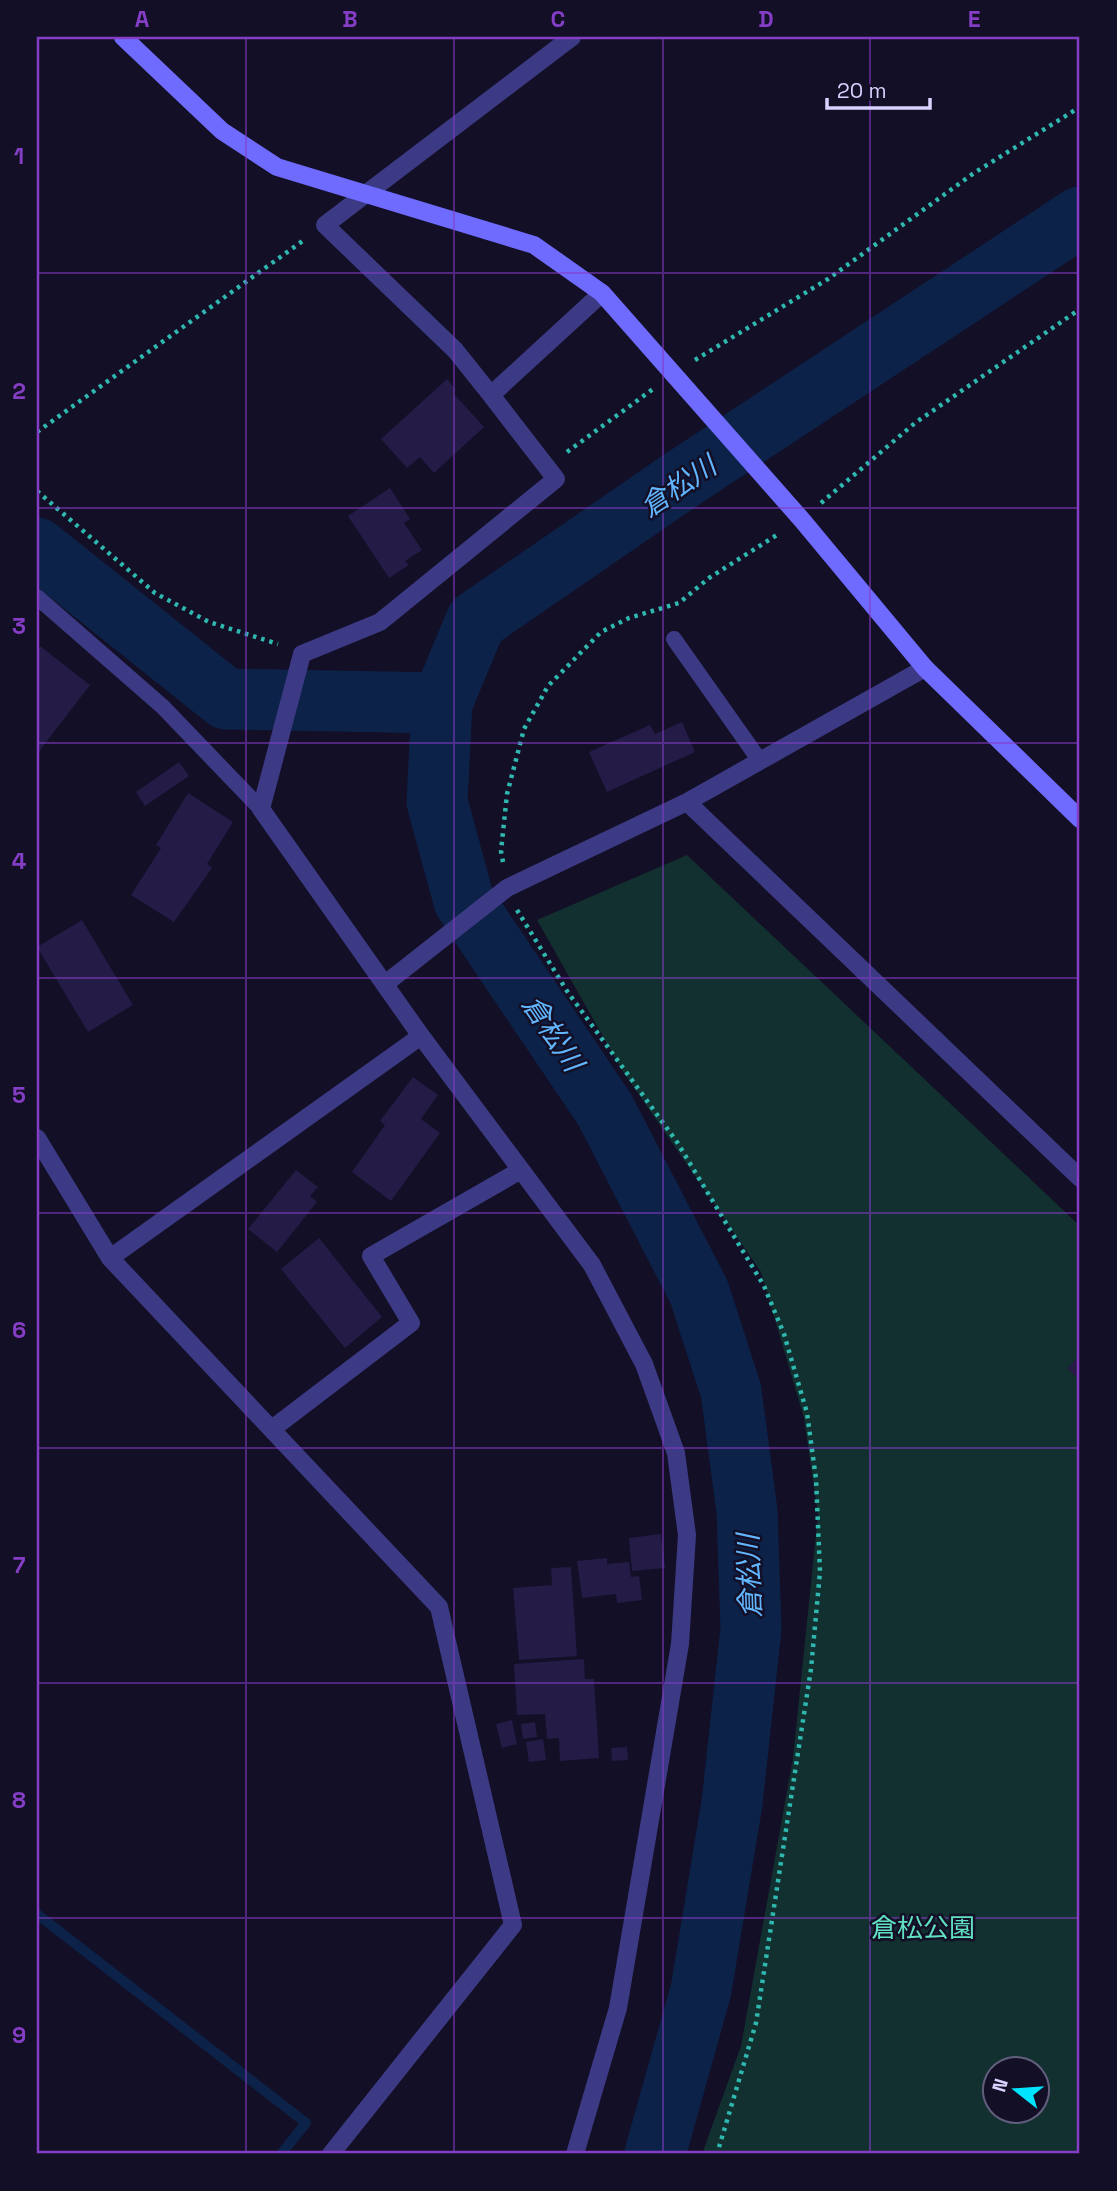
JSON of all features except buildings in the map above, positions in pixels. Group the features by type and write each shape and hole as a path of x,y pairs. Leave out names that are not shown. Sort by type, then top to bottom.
{"street":[{"path":"123,37 222,131 277,167 365,191 534,245 603,293 802,520 925,668 1080,819"},
{"path":"572,37 365,191 325,225 456,350 556,479 380,622 302,654 261,809 421,1035 592,1265 644,1364 676,1453 687,1535 680,1644 618,2008 575,2154"},
{"path":"491,395 603,293"},
{"path":"385,984 508,888 687,802 925,668"},
{"path":"687,802 1080,1178"},
{"path":"110,1258 421,1035"},
{"path":"37,1138 110,1258 439,1607 513,1924 331,2154"},
{"path":"272,1429 411,1323 371,1256 522,1170"}],"lane":[{"path":"37,597 163,707 261,809"},
{"path":"674,639 761,761"}],"path":[{"path":"547,467 674,373 828,279 974,173 1080,107"},
{"path":"37,432 325,225"},
{"path":"717,2154 756,2023 811,1670 820,1573 816,1479 807,1413 784,1334 764,1286 677,1142 566,991 522,921 508,888 501,851 507,794 524,729 548,686 601,632 629,618 679,603 709,578 802,520 915,423 1080,309"},
{"path":"37,491 155,593 209,622 302,654"}],"green space":[{"name":"倉松公園","path":"687,855 1080,1226 1080,2154 702,2154 741,2046 793,1758 818,1515 804,1418 761,1272 622,1070 537,920"}],"waterway":[{"name":"倉松川","path":"655,2154 701,1990 732,1803 751,1629 747,1511 731,1391 699,1292 605,1110 464,901 437,802 442,703 476,621 681,480 1080,217"},
{"path":"37,548 226,699 442,703"},
{"path":"37,1914 306,2123 281,2154"}]}
